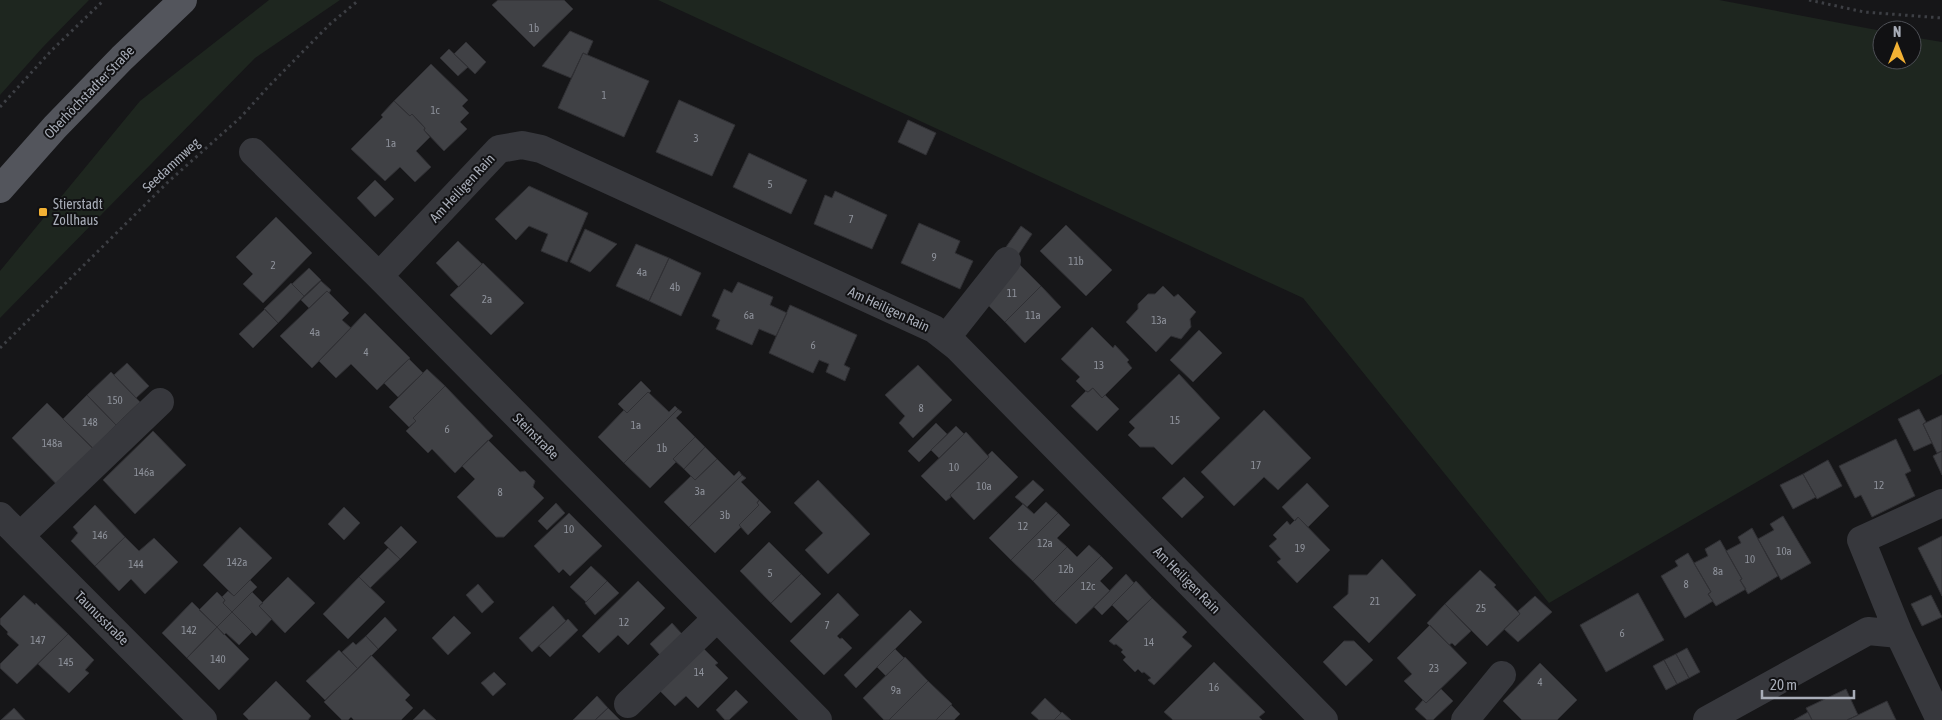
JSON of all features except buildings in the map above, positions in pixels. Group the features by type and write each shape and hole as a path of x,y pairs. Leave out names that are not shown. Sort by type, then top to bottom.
{"main road":[{"name":"Oberhöchstadter Straße","path":"0,189 55,127 122,58 183,0"}],"street":[{"name":"Am Heiligen Rain","path":"379,276 499,149 522,145 541,149 934,329 946,338 1324,720"},
{"name":"Steinstraße","path":"253,152 379,276 818,720"},
{"path":"946,338 1007,260"},
{"path":"20,536 160,402"},
{"path":"1940,720 1899,634 1861,540 1941,495"},
{"name":"Taunusstraße","path":"0,516 203,720"},
{"path":"628,704 717,618"},
{"path":"1707,720 1868,630 1899,634"},
{"path":"1465,720 1502,675"}],"path":[{"path":"0,107 51,51 104,0"},
{"name":"Seedammweg","path":"0,348 168,182 241,117 330,24 359,0"},
{"path":"1808,0 1864,12 1942,18"}],"shaded area":[{"path":"0,0 89,0 0,95"},
{"path":"269,0 340,0 255,58 0,318 0,271 140,101"},
{"path":"658,0 1719,0 1872,29 1872,70 1922,70 1922,39 1942,42 1942,374 1549,603 1303,298"}],"place":[{"name":"Stierstadt Zollhaus","path":"43,212"}]}
